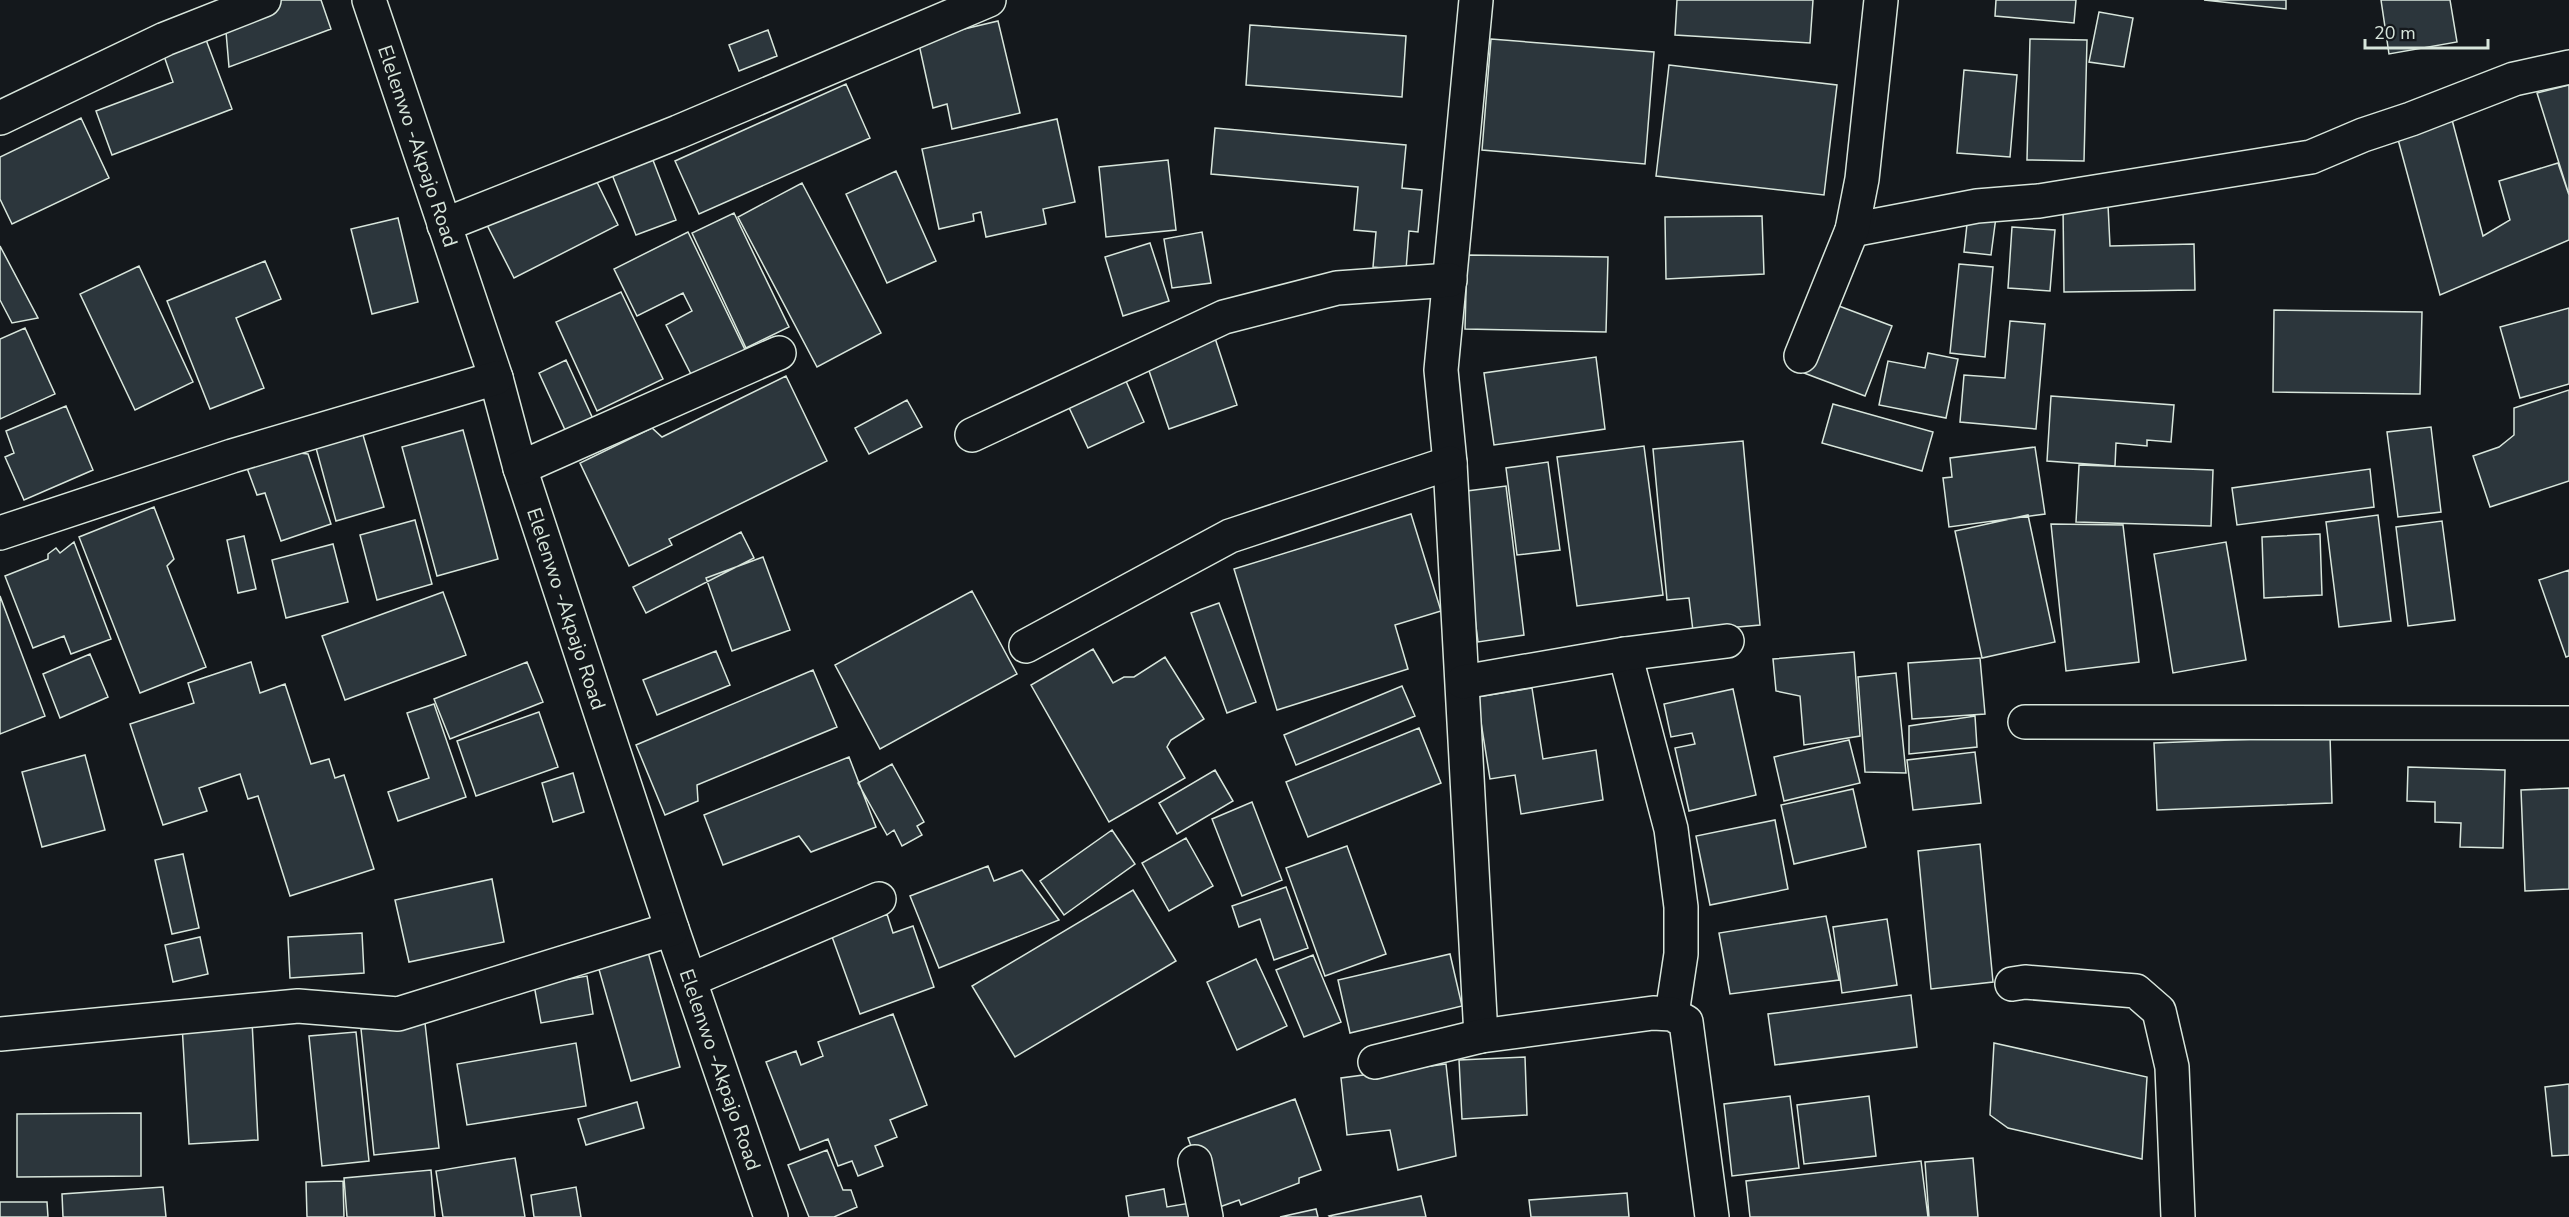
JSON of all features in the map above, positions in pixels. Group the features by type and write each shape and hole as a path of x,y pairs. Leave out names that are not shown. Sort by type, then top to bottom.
{"street":[{"path":"0,118 165,39 264,0"},
{"name":"Elelenwo -Akpajo Road","path":"369,0 496,378 520,468 672,929 771,1217"},
{"path":"444,225 678,132 989,0"},
{"path":"1476,0 1441,370 1450,463 1481,1036"},
{"path":"1801,356 1852,230 1862,179 1881,0"},
{"path":"1852,230 1977,207 2039,201 2311,157 2363,135 2514,79 2569,67"},
{"path":"972,435 1224,317 1337,288 1450,280"},
{"path":"520,468 779,353"},
{"path":"0,533 232,456 496,378"},
{"path":"1026,646 1230,536 1450,463"},
{"path":"1463,682 1625,654 1727,641"},
{"path":"1625,654 1671,829 1681,907 1681,954 1672,1014"},
{"path":"2025,722 2569,723"},
{"path":"690,980 879,899"},
{"path":"0,1034 298,1006 398,1014 672,929"},
{"path":"2012,984 2025,981 2136,991 2159,1011 2172,1067 2178,1217"},
{"path":"1375,1062 1481,1036 1653,1013 1672,1014 1686,1022 1712,1217"},
{"path":"1195,1162 1206,1217"}],"building":[{"path":"280,0 321,0 331,29 229,67 225,20"},
{"path":"1677,0 1813,0 1810,43 1675,35"},
{"path":"1996,0 2076,0 2074,23 1995,16"},
{"path":"2204,0 2286,0 2286,9"},
{"path":"2381,0 2450,0 2457,42 2389,54"},
{"path":"2099,12 2133,18 2124,67 2089,62"},
{"path":"998,21 1020,113 952,129 947,104 933,108 918,40"},
{"path":"1250,25 1406,36 1402,97 1246,85"},
{"path":"768,30 777,56 739,71 729,45"},
{"path":"205,37 232,109 112,155 96,111 173,82 163,53"},
{"path":"1491,39 1654,52 1645,164 1482,150"},
{"path":"2030,39 2087,40 2084,161 2027,160"},
{"path":"1669,65 1837,85 1824,195 1656,176"},
{"path":"1964,70 2017,75 2010,157 1957,153"},
{"path":"846,84 870,138 699,214 675,161"},
{"path":"2569,85 2569,195 2537,93"},
{"path":"2451,116 2483,236 2510,220 2499,181 2558,163 2569,195 2569,240 2440,295 2396,132"},
{"path":"81,118 109,178 12,224 0,199 0,157"},
{"path":"1057,119 1075,202 1043,209 1046,224 986,237 981,212 973,214 974,221 939,229 922,149"},
{"path":"1215,128 1406,145 1402,188 1422,190 1418,232 1409,231 1406,270 1373,267 1376,232 1354,230 1358,187 1211,174"},
{"path":"651,155 676,220 636,235 611,172"},
{"path":"1168,160 1176,230 1106,237 1099,167"},
{"path":"591,170 618,225 514,278 486,223"},
{"path":"896,171 936,261 887,283 846,194"},
{"path":"802,183 881,333 817,367 738,217"},
{"path":"2108,205 2110,246 2194,244 2195,290 2064,292 2063,206"},
{"path":"734,213 789,327 746,348 692,233"},
{"path":"1968,215 1996,217 1991,255 1964,252"},
{"path":"1762,216 1764,274 1666,279 1665,217"},
{"path":"398,218 418,302 372,314 351,229"},
{"path":"2012,227 2055,230 2050,291 2008,288"},
{"path":"688,232 748,356 695,382 666,325 692,311 683,293 637,316 614,269"},
{"path":"1202,232 1211,283 1172,288 1164,239"},
{"path":"1150,243 1169,301 1123,316 1105,257"},
{"path":"0,246 38,318 12,323 0,300"},
{"path":"1467,255 1608,257 1606,332 1465,329"},
{"path":"265,261 281,299 236,318 264,388 210,409 167,301"},
{"path":"1959,264 1993,267 1985,357 1950,353"},
{"path":"139,266 193,382 135,410 80,294"},
{"path":"621,292 663,379 597,411 556,322"},
{"path":"1831,303 1892,326 1865,396 1804,373"},
{"path":"2569,308 2569,384 2520,398 2500,327"},
{"path":"2274,310 2422,312 2420,394 2273,392"},
{"path":"2010,321 2045,324 2036,429 1960,422 1964,375 2005,378"},
{"path":"25,328 55,394 0,419 0,339"},
{"path":"1215,338 1237,405 1169,429 1146,362"},
{"path":"1928,353 1958,359 1946,418 1879,405 1888,361 1925,368"},
{"path":"1596,357 1605,429 1494,445 1484,373"},
{"path":"566,360 593,419 566,432 539,373"},
{"path":"1122,372 1144,422 1088,448 1065,399"},
{"path":"786,376 827,461 669,539 672,545 629,566 580,463 652,428 662,437"},
{"path":"2569,390 2569,481 2490,507 2473,456 2499,447 2514,435 2514,408"},
{"path":"2051,396 2174,405 2171,442 2147,440 2147,446 2116,443 2115,466 2047,461"},
{"path":"907,400 922,427 869,454 855,428"},
{"path":"1833,404 1933,432 1922,471 1822,443"},
{"path":"66,406 93,470 24,500 5,457 14,453 6,431"},
{"path":"2431,427 2441,512 2398,517 2387,432"},
{"path":"463,430 498,559 437,576 402,447"},
{"path":"363,435 384,507 336,521 316,448"},
{"path":"1743,441 1760,625 1693,631 1689,598 1667,600 1653,449"},
{"path":"1644,446 1663,595 1577,606 1557,457"},
{"path":"2035,447 2045,514 1949,527 1943,478 1952,477 1950,458"},
{"path":"299,453 308,454 331,524 281,541 265,493 257,495 247,468"},
{"path":"1548,462 1560,550 1517,555 1506,468"},
{"path":"2079,465 2213,470 2211,526 2076,522"},
{"path":"2370,469 2374,507 2237,525 2232,488"},
{"path":"1506,486 1524,635 1478,642 1459,492"},
{"path":"154,507 174,559 167,566 206,667 140,693 79,537"},
{"path":"1411,514 1441,611 1395,625 1408,669 1277,710 1234,569"},
{"path":"2028,515 2055,642 1982,658 1955,531"},
{"path":"2378,515 2391,621 2339,627 2326,522"},
{"path":"415,520 432,584 377,600 360,535"},
{"path":"2442,521 2455,620 2408,626 2396,527"},
{"path":"2051,524 2123,525 2139,662 2066,671"},
{"path":"741,532 754,558 646,613 633,587"},
{"path":"2320,534 2322,595 2264,598 2262,537"},
{"path":"244,536 256,589 238,593 227,540"},
{"path":"74,542 111,639 71,654 64,636 33,648 5,576 48,559 48,554 56,548 60,553"},
{"path":"2226,542 2246,660 2173,673 2154,554"},
{"path":"333,544 348,602 286,618 272,560"},
{"path":"763,557 790,630 732,651 706,578"},
{"path":"2569,570 2569,656 2566,657 2539,580"},
{"path":"972,591 1017,674 880,749 835,665"},
{"path":"443,592 466,655 345,700 322,636"},
{"path":"0,596 45,716 0,734"},
{"path":"1219,603 1256,702 1227,713 1191,613"},
{"path":"1093,649 1113,683 1124,677 1134,677 1165,657 1204,719 1171,740 1167,747 1185,778 1109,822 1031,685"},
{"path":"716,651 730,685 657,715 643,680"},
{"path":"1854,652 1860,736 1804,745 1800,696 1776,691 1773,659"},
{"path":"90,654 108,697 60,718 43,674"},
{"path":"1980,658 1985,714 1912,719 1908,663"},
{"path":"251,662 260,693 285,684 311,764 329,759 335,778 344,775 374,869 290,896 258,796 248,799 240,774 199,788 207,811 163,825 130,724 194,703 188,683"},
{"path":"527,662 543,702 450,739 434,699"},
{"path":"813,670 837,727 697,785 698,801 665,815 636,745"},
{"path":"1896,673 1906,773 1865,772 1858,677"},
{"path":"1402,686 1415,716 1296,765 1284,735"},
{"path":"1532,688 1543,759 1596,750 1603,800 1521,814 1515,775 1490,779 1477,697"},
{"path":"1733,689 1756,795 1689,811 1675,748 1695,744 1692,733 1671,737 1664,704"},
{"path":"434,704 466,797 398,821 388,792 429,778 407,713"},
{"path":"539,712 558,767 476,796 457,741"},
{"path":"1975,716 1977,747 1909,754 1909,726"},
{"path":"1419,728 1441,783 1308,837 1286,782"},
{"path":"2330,736 2332,803 2157,810 2154,743"},
{"path":"1849,740 1860,783 1784,801 1774,757"},
{"path":"1975,752 1981,803 1913,810 1907,760"},
{"path":"85,755 105,830 42,847 22,772"},
{"path":"849,757 876,827 811,852 799,836 723,865 704,815"},
{"path":"892,764 924,822 917,826 922,835 902,846 894,830 887,835 858,783"},
{"path":"2408,767 2505,770 2503,848 2460,847 2461,823 2435,822 2435,802 2407,801"},
{"path":"1215,770 1233,801 1177,834 1159,803"},
{"path":"573,773 584,812 553,822 542,783"},
{"path":"2569,788 2569,889 2525,891 2521,790"},
{"path":"1853,789 1866,847 1794,864 1781,805"},
{"path":"1252,802 1282,880 1242,896 1212,819"},
{"path":"1775,820 1788,889 1710,905 1696,836"},
{"path":"1112,830 1135,864 1064,915 1040,881"},
{"path":"1186,838 1213,886 1169,911 1142,863"},
{"path":"1980,844 1993,982 1931,989 1918,851"},
{"path":"1347,846 1386,954 1325,976 1286,868"},
{"path":"183,854 199,928 172,934 155,860"},
{"path":"988,866 994,881 1022,870 1059,920 939,968 910,896"},
{"path":"492,879 504,942 409,962 395,900"},
{"path":"1286,887 1308,948 1274,960 1260,919 1239,927 1232,906"},
{"path":"1133,890 1176,961 1015,1057 972,986"},
{"path":"887,914 893,933 913,926 934,987 860,1014 831,934"},
{"path":"1826,916 1839,980 1730,994 1719,933"},
{"path":"1887,919 1897,985 1842,993 1833,927"},
{"path":"362,933 364,973 290,978 288,937"},
{"path":"200,937 208,974 173,982 165,945"},
{"path":"648,952 680,1067 631,1081 598,966"},
{"path":"1450,954 1462,1006 1350,1033 1338,980"},
{"path":"1313,955 1341,1022 1304,1037 1276,970"},
{"path":"1256,959 1287,1026 1237,1050 1207,982"},
{"path":"587,976 593,1014 541,1023 534,985"},
{"path":"1911,995 1917,1047 1775,1065 1768,1014"},
{"path":"893,1014 927,1105 890,1120 897,1137 875,1146 883,1166 858,1176 852,1161 838,1166 828,1139 800,1150 766,1062 796,1051 801,1065 823,1056 818,1042"},
{"path":"252,1021 258,1140 189,1144 182,1025"},
{"path":"425,1023 439,1148 374,1155 361,1029"},
{"path":"356,1032 369,1161 322,1166 309,1036"},
{"path":"576,1043 586,1106 467,1125 457,1064"},
{"path":"1994,1043 2147,1077 2142,1159 2008,1128 1990,1115"},
{"path":"1525,1057 1527,1115 1462,1119 1459,1060"},
{"path":"1446,1064 1456,1156 1398,1170 1390,1130 1347,1135 1341,1078"},
{"path":"2569,1084 2569,1155 2552,1156 2545,1087"},
{"path":"1790,1096 1799,1168 1732,1176 1724,1104"},
{"path":"1869,1096 1876,1156 1804,1164 1797,1105"},
{"path":"1295,1099 1321,1170 1299,1178 1299,1183 1241,1205 1239,1200 1214,1209 1188,1138"},
{"path":"637,1102 644,1128 586,1145 578,1119"},
{"path":"141,1113 141,1176 17,1177 17,1114"},
{"path":"827,1150 843,1190 851,1190 857,1207 834,1217 809,1217 788,1165"},
{"path":"515,1158 525,1217 443,1217 436,1171"},
{"path":"1973,1158 1978,1217 1929,1217 1925,1162"},
{"path":"1921,1161 1928,1217 1750,1217 1746,1181"},
{"path":"431,1170 435,1217 347,1217 344,1178"},
{"path":"343,1181 344,1217 307,1217 306,1182"},
{"path":"163,1187 166,1217 63,1217 62,1194"},
{"path":"576,1187 581,1217 534,1217 531,1195"},
{"path":"1164,1189 1167,1207 1190,1203 1192,1217 1129,1217 1126,1196"},
{"path":"1627,1193 1629,1217 1531,1217 1529,1200"},
{"path":"1421,1196 1426,1217 1329,1216"},
{"path":"0,1202 47,1202 48,1217 0,1217"},
{"path":"1316,1209 1318,1217 1280,1217"}]}
